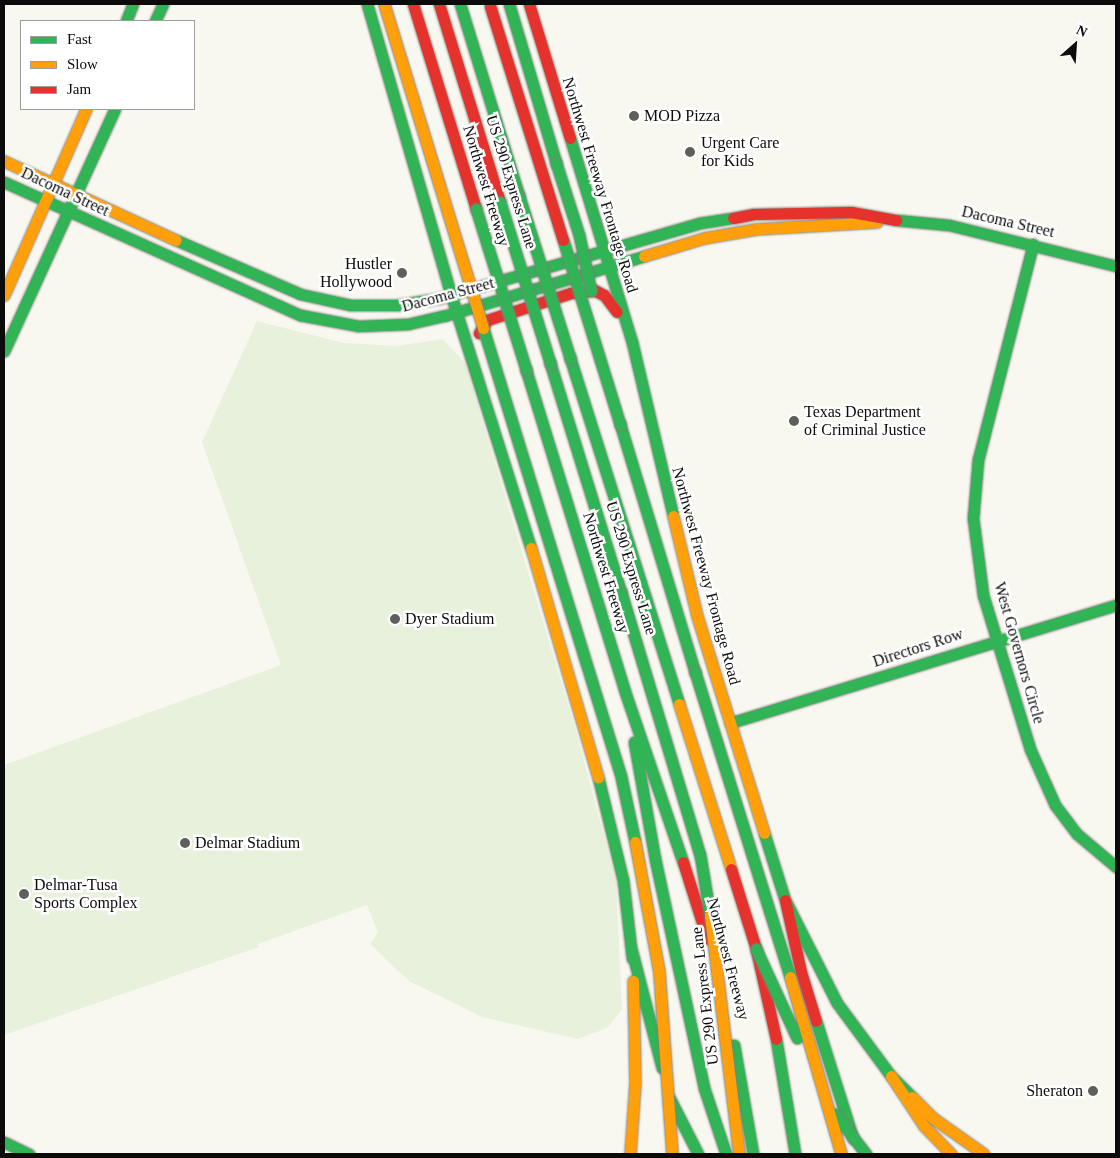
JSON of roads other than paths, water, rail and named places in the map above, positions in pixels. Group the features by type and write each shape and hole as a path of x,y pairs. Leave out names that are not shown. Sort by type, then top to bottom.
{"main road":[{"path":"126,20 133,4"},
{"path":"155,20 163,4"},
{"path":"367,4 451,295 499,440 583,719 613,828 630,918 636,1018 630,1154"},
{"path":"384,4 621,777 642,873 659,972 671,1108 672,1154"},
{"name":"Northwest Freeway","path":"413,4 625,692 662,793 696,900 718,976 739,1068 753,1154"},
{"name":"US 290 Express Lane","path":"439,4 686,800 700,855 720,980 739,1154"},
{"name":"Northwest Freeway","path":"460,4 756,949"},
{"path":"509,4 579,235 620,424"},
{"name":"Northwest Freeway Frontage Road","path":"529,4 607,264 628,327 674,532 785,900 837,1004 891,1076 932,1118 984,1154"},
{"path":"490,5 823,1085 841,1154"},
{"path":"4,294 51,184 86,110"},
{"path":"4,351 115,110"},
{"name":"Dacoma Street","path":"4,162 257,278 320,299 350,304 397,305 451,295 700,223 754,214 851,212 891,220 949,225 1033,244 1116,266"},
{"name":"Dacoma Street","path":"4,182 300,315 358,326 408,324 457,312 607,264 704,238 756,229 850,226 891,220"},
{"path":"754,214 756,229"},
{"name":"West Governors Circle","path":"1033,244 978,459 973,518 983,595 999,641 1030,749 1055,806 1077,834 1116,867"},
{"path":"499,440 478,340 479,329 486,320 571,292 594,290 604,295 628,327"},
{"name":"Directors Row","path":"730,722 1116,605"},
{"path":"625,692 655,859 704,1088 726,1154"},
{"path":"785,900 801,972 849,1120 856,1154"},
{"path":"631,948 672,1105 698,1154"},
{"path":"756,949 782,1068 795,1154"},
{"path":"756,949 816,1080 841,1123 866,1154"},
{"path":"891,1076 924,1126 952,1154"},
{"path":"4,1142 29,1154"}],"place":[{"name":"MOD Pizza","path":"634,116"},
{"name":"Urgent Care for Kids","path":"690,152"},
{"name":"Hustler Hollywood","path":"402,273"},
{"name":"Texas Department of Criminal Justice","path":"794,421"},
{"name":"Dyer Stadium","path":"395,619"},
{"name":"Delmar Stadium","path":"185,843"},
{"name":"Delmar-Tusa Sports Complex","path":"24,894"},
{"name":"Sheraton","path":"1093,1091"}]}
